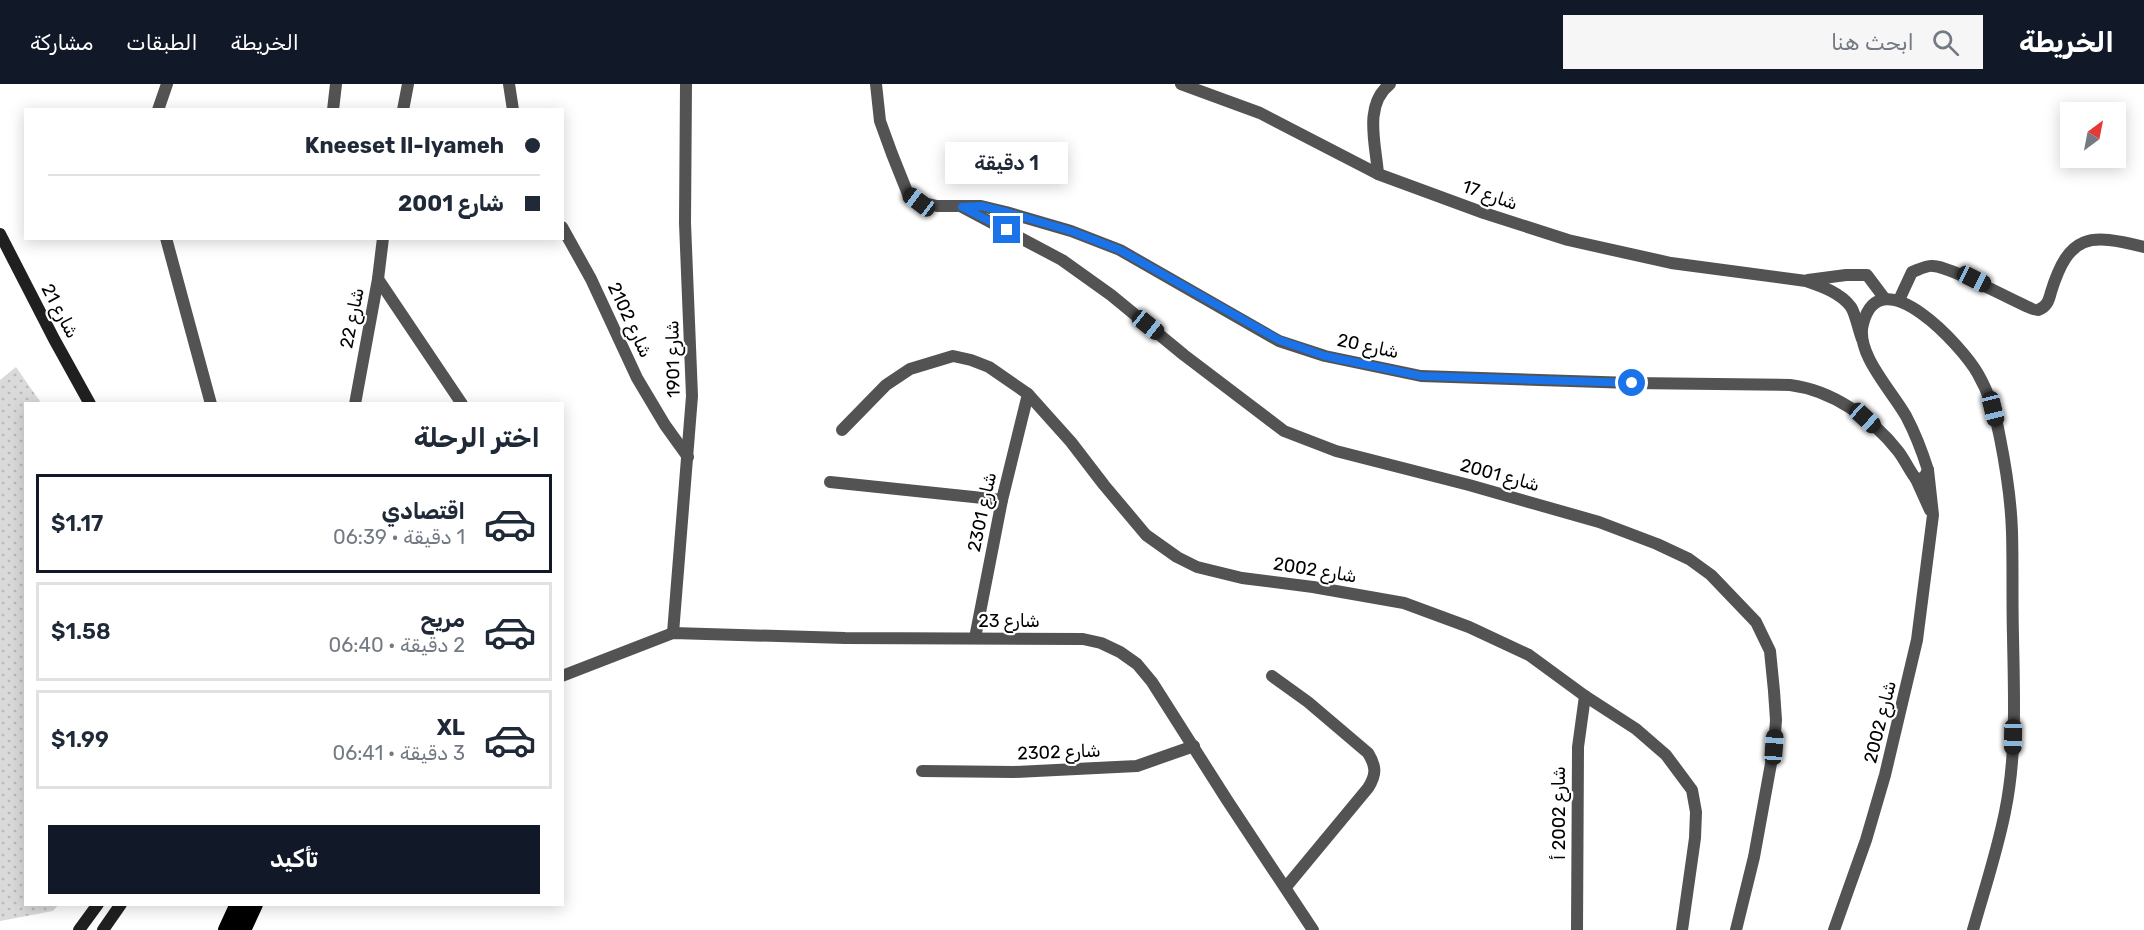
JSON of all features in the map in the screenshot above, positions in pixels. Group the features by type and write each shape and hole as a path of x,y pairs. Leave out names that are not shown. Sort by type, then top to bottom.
{"highway":[{"path":"227,930 247,906"},
{"path":"242,930 248,906"}],"main road":[{"name":"شارع 21","path":"0,234 89,402"},
{"path":"79,930 97,906"},
{"path":"103,930 120,906"}],"street":[{"path":"159,108 167,84"},
{"path":"333,108 336,84"},
{"path":"404,108 408,84"},
{"path":"509,84 513,108"},
{"name":"شارع 1901","path":"673,633 692,396 686,223 686,84"},
{"name":"شارع 20","path":"876,84 880,122 908,194 919,202 962,207 981,206 1071,231 1120,250 1279,340 1325,356 1421,376 1632,383 1745,383 1806,387 1865,418 1898,452 1916,479"},
{"name":"شارع 17","path":"1181,84 1260,113 1378,174 1484,213 1568,240 1671,263 1806,281 1832,292 1851,307 1864,348 1905,414 1928,470"},
{"path":"1378,174 1373,118 1376,102 1390,84"},
{"name":"شارع 2001","path":"962,207 1062,260 1111,295 1184,355 1284,431 1336,451 1469,485 1599,522 1689,559 1711,575 1756,622 1770,651 1776,720 1774,747 1754,857 1736,930"},
{"name":"شارع 2102","path":"564,230 591,279 637,378 665,425 688,457"},
{"path":"1899,300 1912,272 1933,266 1974,279 2024,306 2038,310 2048,303 2060,264 2077,245 2109,239 2144,247"},
{"path":"167,240 210,402"},
{"name":"شارع 22","path":"355,402 378,279 383,240"},
{"name":"شارع 17","path":"1806,281 1826,277 1867,275 1885,299"},
{"path":"378,279 461,402"},
{"path":"1864,348 1861,333 1865,315 1873,305 1885,299 1899,300 1926,316 1970,362 1977,373 1993,409 2007,480 2012,530 2013,754 2005,812 1973,930"},
{"name":"شارع 2002","path":"842,430 886,385 910,369 953,356 989,367 1028,394 1071,441 1146,535 1177,557 1197,567 1242,578 1313,586 1404,603 1469,627 1529,655 1585,696 1636,729 1666,755 1692,790 1696,812 1695,838 1682,930"},
{"name":"شارع 2301","path":"975,638 1002,500 1028,394"},
{"path":"1928,470 1923,479 1916,479 1933,515"},
{"name":"شارع 2002","path":"1834,930 1866,840 1905,697 1917,640 1933,515 1928,470"},
{"path":"830,483 1002,500"},
{"name":"شارع 23","path":"564,675 673,633 845,638 1083,639 1101,643 1137,664 1152,682 1313,930"},
{"path":"1272,676 1308,702 1368,753 1376,770 1368,788 1286,886"},
{"name":"شارع 2002 أ","path":"1577,930 1578,747 1585,696"},
{"name":"شارع 2302","path":"922,771 1014,772 1137,766 1194,746"}],"shaded area":[{"path":"16,367 40,402 24,402 24,906 57,906 53,911 0,921 0,380"}],"route":[{"path":"1007,230 962,207 981,206 1006,212 1071,231 1120,250 1279,340 1325,356 1421,376 1632,383"}]}
